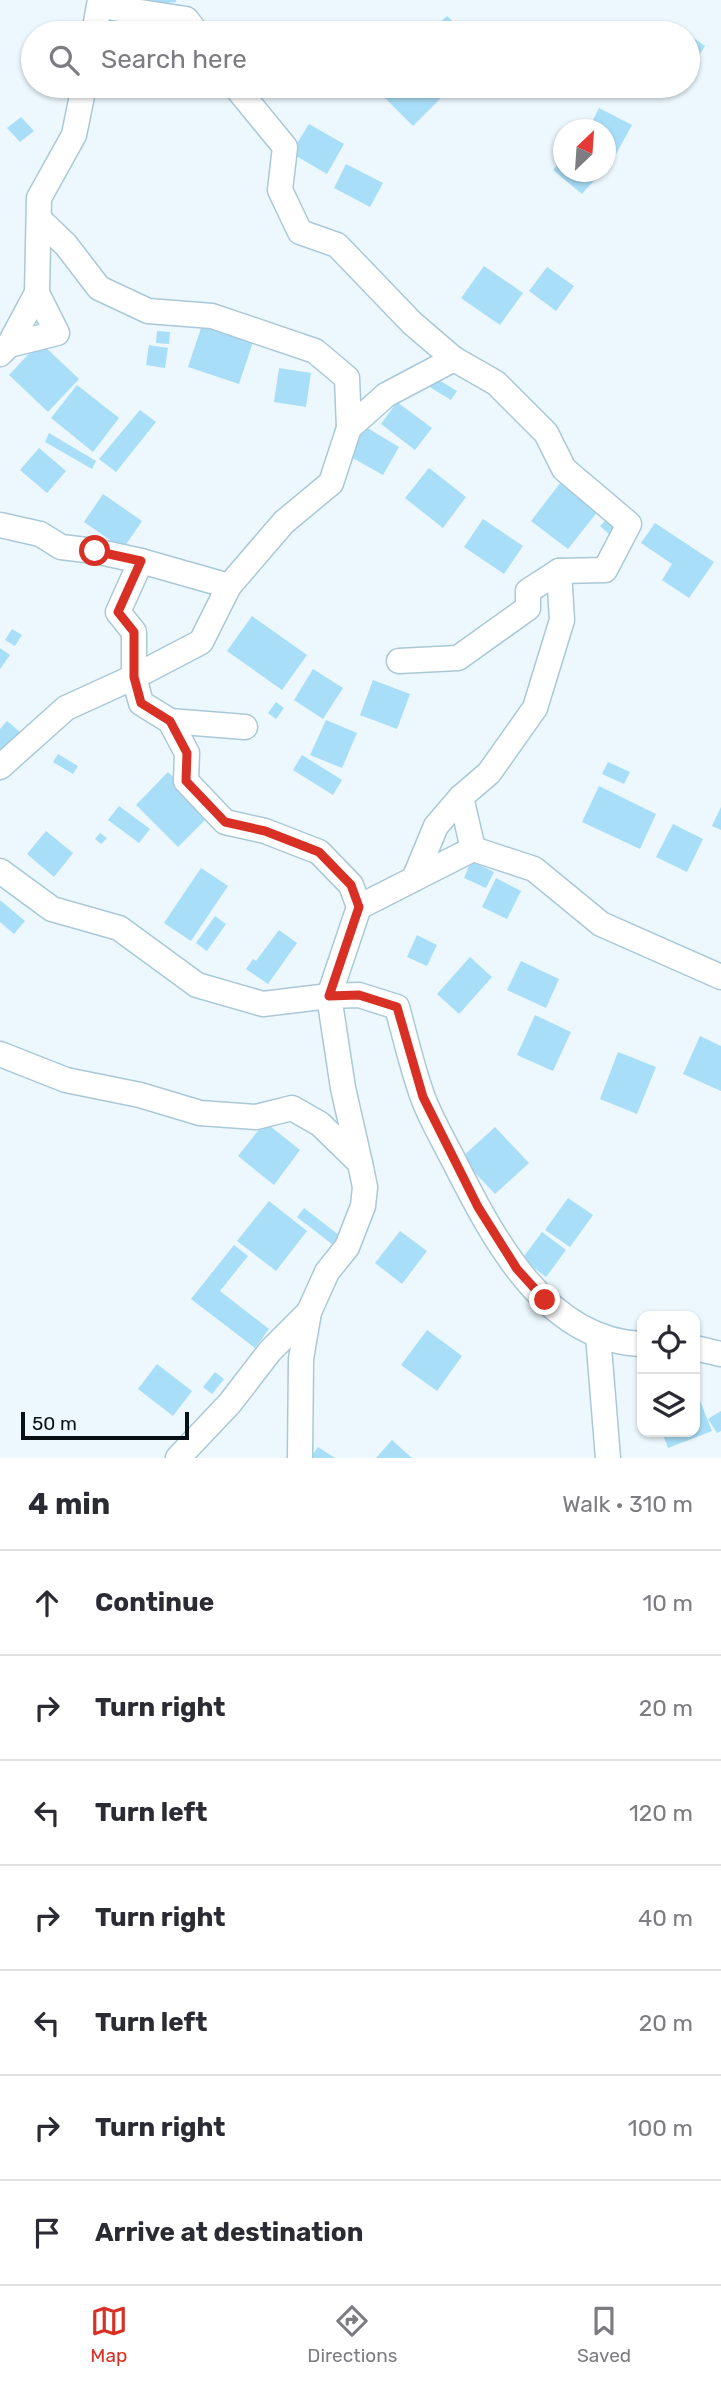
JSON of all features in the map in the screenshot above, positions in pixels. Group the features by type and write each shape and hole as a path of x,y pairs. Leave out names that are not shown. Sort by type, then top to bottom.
{"street":[{"path":"96,21 100,3 188,21"},
{"path":"4,349 57,333 37,293 39,198 74,135 82,98"},
{"path":"246,98 285,147 280,190 300,232 337,245 412,323 454,359 496,383 546,433 564,469 629,524 605,570 559,571 528,592 528,608"},
{"path":"0,767 66,708 201,642 229,586 284,522 331,482 349,428 346,378 315,351 212,316 148,311 99,288 66,245 38,219"},
{"path":"4,349 37,293"},
{"path":"349,428 386,395 454,359"},
{"path":"0,525 40,534 61,547 141,561 229,586"},
{"path":"141,561 118,612 134,632 134,677 141,703 170,721 245,727"},
{"path":"414,879 436,826 461,797 489,773 535,708 562,620 559,571"},
{"path":"528,608 562,620"},
{"path":"399,661 458,658 528,608"},
{"path":"170,721 187,753 186,781 225,822 265,831 319,852 351,885 359,907 329,996 343,1088 365,1187 363,1206 347,1247 327,1272 309,1311 301,1359 300,1458"},
{"path":"461,797 473,849"},
{"path":"359,907 473,849 534,869 601,924 721,977"},
{"path":"0,871 52,909 119,928 197,985 263,1004 359,995 397,1007 423,1097 478,1207 517,1269 545,1300 587,1331 623,1343 637,1344"},
{"path":"0,1054 66,1080 139,1095 200,1113 256,1117 292,1108 320,1124 360,1163"},
{"path":"178,1458 230,1403 270,1351 309,1311"},
{"path":"598,1335 608,1458"},
{"path":"700,1349 721,1354"}],"building":[{"path":"143,0 176,0 176,2 144,5"},
{"path":"385,98 440,99 413,126"},
{"path":"599,108 632,125 616,154 616,119 594,119"},
{"path":"21,117 34,131 20,142 7,128"},
{"path":"309,124 344,144 327,174 291,153"},
{"path":"346,164 383,183 370,207 334,188"},
{"path":"568,182 593,182 582,194"},
{"path":"484,266 523,293 500,325 461,298"},
{"path":"547,267 574,286 556,311 529,291"},
{"path":"202,325 253,342 239,384 188,367"},
{"path":"157,331 170,332 169,344 156,343"},
{"path":"40,342 79,379 48,412 9,375"},
{"path":"149,345 168,348 165,368 146,365"},
{"path":"279,368 311,373 306,407 274,402"},
{"path":"434,377 457,391 451,400 428,386"},
{"path":"77,385 119,418 93,452 51,418"},
{"path":"397,402 432,428 415,450 381,424"},
{"path":"140,410 156,422 116,472 99,459"},
{"path":"359,423 399,447 383,475 342,452"},
{"path":"49,433 96,461 92,469 45,442"},
{"path":"39,448 66,471 47,493 20,470"},
{"path":"429,468 466,497 443,528 405,498"},
{"path":"564,478 602,506 568,549 531,521"},
{"path":"103,494 142,521 123,549 84,522"},
{"path":"611,515 621,524 610,535 600,526"},
{"path":"483,519 523,546 504,574 464,547"},
{"path":"655,523 714,562 689,598 662,580 672,564 641,543"},
{"path":"252,616 307,655 282,690 227,651"},
{"path":"12,629 22,635 15,646 5,640"},
{"path":"0,648 10,655 0,669"},
{"path":"313,669 343,688 323,719 294,700"},
{"path":"373,680 410,694 397,729 360,715"},
{"path":"276,702 284,708 276,719 268,713"},
{"path":"326,720 357,733 342,768 310,755"},
{"path":"7,721 20,732 0,754 0,729"},
{"path":"58,754 78,766 73,774 53,762"},
{"path":"302,755 342,780 333,795 293,770"},
{"path":"608,762 630,772 624,784 602,774"},
{"path":"168,772 211,814 178,847 136,805"},
{"path":"599,786 656,814 640,849 582,822"},
{"path":"119,806 150,829 139,843 108,820"},
{"path":"721,807 721,830 712,826"},
{"path":"673,824 703,839 687,872 656,857"},
{"path":"46,831 73,853 54,877 27,854"},
{"path":"100,833 107,838 101,844 95,839"},
{"path":"471,861 494,872 486,888 464,878"},
{"path":"201,868 228,886 191,941 164,923"},
{"path":"496,878 521,891 507,919 482,907"},
{"path":"0,900 25,921 14,934 0,922"},
{"path":"215,916 226,924 207,951 196,943"},
{"path":"279,930 297,943 268,984 246,969 253,959 256,961"},
{"path":"417,935 437,945 427,966 407,957"},
{"path":"470,957 492,977 459,1014 437,994"},
{"path":"521,961 559,979 546,1008 507,990"},
{"path":"535,1015 571,1032 553,1071 517,1055"},
{"path":"700,1036 721,1046 721,1091 683,1074"},
{"path":"618,1052 656,1067 637,1114 600,1099"},
{"path":"265,1122 300,1150 274,1185 238,1156"},
{"path":"495,1127 529,1163 495,1194 461,1158"},
{"path":"568,1198 593,1215 570,1247 545,1230"},
{"path":"269,1201 307,1231 276,1271 237,1241"},
{"path":"304,1208 344,1239 337,1248 297,1217"},
{"path":"400,1231 427,1251 402,1284 375,1263"},
{"path":"542,1232 566,1250 546,1277 522,1259"},
{"path":"234,1245 248,1256 220,1291 269,1329 255,1348 191,1299"},
{"path":"427,1330 462,1356 437,1391 401,1365"},
{"path":"157,1364 192,1391 173,1416 138,1389"},
{"path":"215,1372 224,1379 212,1394 203,1387"},
{"path":"700,1401 712,1431 700,1436"},
{"path":"721,1411 721,1431 717,1433 708,1419"},
{"path":"664,1437 696,1437 668,1448"},
{"path":"392,1440 412,1458 376,1458"},
{"path":"318,1447 335,1458 310,1458"}],"route":[{"path":"95,551 141,561 118,612 134,632 134,677 141,703 170,721 187,753 186,781 225,822 265,831 319,852 351,885 359,907 329,996 359,995 397,1007 423,1097 478,1207 517,1269 545,1300"}]}
